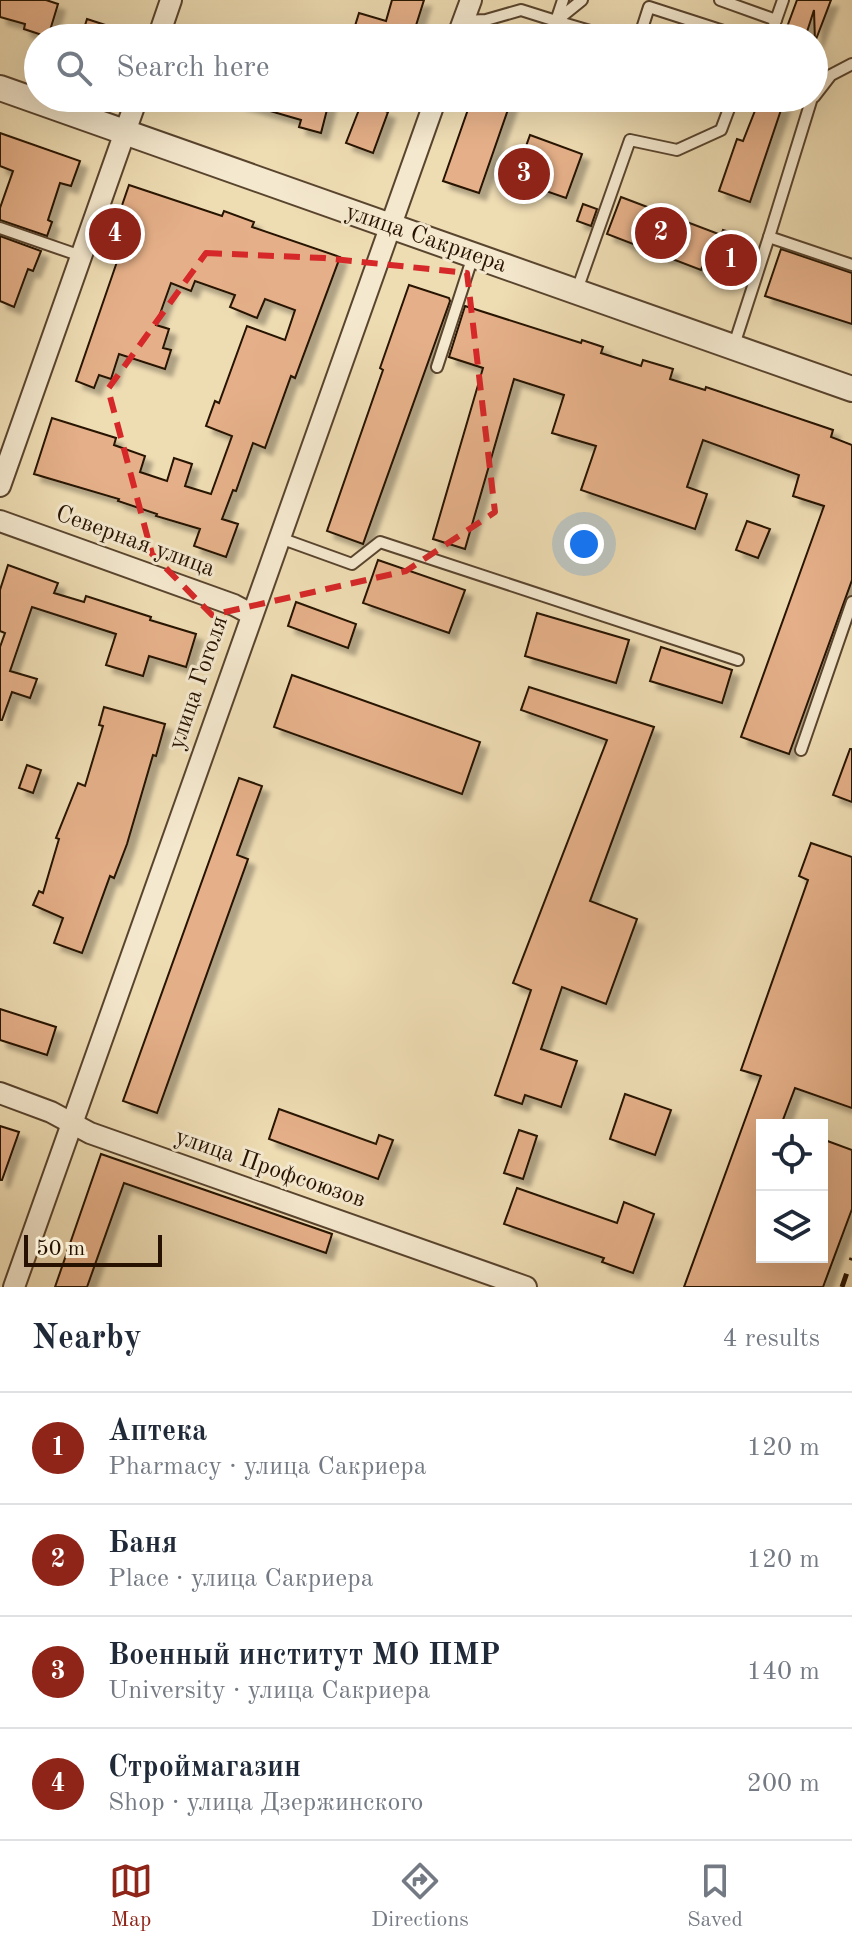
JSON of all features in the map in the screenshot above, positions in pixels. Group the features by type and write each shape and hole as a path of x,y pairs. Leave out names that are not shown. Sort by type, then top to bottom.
{"street":[{"path":"163,24 171,0"},
{"path":"462,24 471,0"},
{"name":"улица Сакриера","path":"0,88 24,96"},
{"name":"улица Сакриера","path":"68,112 852,389"},
{"path":"0,486 132,112"},
{"name":"улица Гоголя","path":"14,1287 431,112"},
{"name":"Северная улица","path":"0,521 234,605 251,614"},
{"name":"улица Профсоюзов","path":"0,1093 72,1122 90,1133 526,1287"}],"lane":[{"path":"556,21 563,0"},
{"path":"556,21 582,0"},
{"path":"720,0 776,20"},
{"path":"774,24 783,0"},
{"path":"644,24 649,7 702,24"},
{"path":"474,24 521,10 566,24"},
{"path":"828,79 852,64"},
{"path":"577,292 630,140 677,150 721,130 728,112"},
{"path":"733,347 808,112"},
{"path":"0,228 81,256"},
{"path":"769,237 852,265"},
{"path":"437,367 473,256"},
{"path":"280,538 352,564 380,542 738,660"},
{"path":"801,750 852,602"}],"highlighted area":[{"path":"206,253 324,258 467,273 495,512 406,571 212,615 152,554 108,389"}],"building":[{"path":"0,0 46,0 58,4 52,24 25,24 0,17"},
{"path":"392,0 424,0 416,24 356,24 359,13 386,21"},
{"path":"797,0 831,0 822,24 814,24 814,10 810,24 788,24"},
{"path":"87,19 102,24 85,24"},
{"path":"273,112 326,112 321,133 299,127 301,120"},
{"path":"358,112 388,112 373,153 346,143"},
{"path":"467,112 507,112 479,193 443,181"},
{"path":"754,112 780,112 750,202 719,191 737,139 743,141"},
{"path":"0,133 80,161 71,186 60,183 48,220 52,222 47,236 0,220 0,208 13,171 0,166"},
{"path":"530,135 582,154 566,198 514,180"},
{"path":"129,185 222,216 224,211 254,222 252,227 340,257 265,448 253,443 236,491 233,490 222,519 238,524 226,557 194,546 200,529 156,516 119,499 34,474 52,418 116,438 114,445 145,456 140,472 167,481 174,458 192,464 185,486 211,494 232,436 206,426 215,401 219,403 247,326 285,340 295,310 265,299 257,318 230,307 235,295 195,281 191,291 171,283 156,325 169,329 163,348 171,350 165,369 119,354 111,379 99,375 94,388 76,381 120,253 107,249"},
{"path":"621,197 721,235 723,230 746,237 736,269 705,259 701,270 607,234"},
{"path":"583,204 597,209 591,226 577,221"},
{"path":"0,236 41,251 33,271 28,269 14,307 0,301"},
{"path":"781,249 852,273 852,324 765,296"},
{"path":"409,285 449,298 450,301 363,544 327,531"},
{"path":"465,306 581,343 582,340 603,347 601,353 641,366 643,360 673,369 670,379 705,390 706,387 833,430 831,437 852,445 852,580 789,754 741,737 824,506 793,496 799,475 703,440 687,487 707,494 695,529 581,490 596,446 552,433 564,395 514,379 465,549 433,539 483,368 449,357"},
{"path":"747,521 770,529 758,558 736,550"},
{"path":"378,560 465,590 449,633 363,603"},
{"path":"8,565 58,583 54,593 84,602 86,596 196,634 186,667 149,656 143,676 106,665 116,634 32,607 10,671 37,679 30,698 12,692 0,720 0,647 5,633 0,631 0,590"},
{"path":"296,602 356,624 348,648 288,626"},
{"path":"537,613 629,640 616,683 525,656"},
{"path":"661,647 732,670 722,703 650,681"},
{"path":"292,675 480,742 462,794 274,727"},
{"path":"529,687 654,727 590,901 637,919 606,1004 562,987 541,1049 577,1061 561,1107 525,1095 522,1104 495,1095 531,990 513,983 607,740 521,710"},
{"path":"104,707 165,724 127,844 114,878 110,876 82,953 54,943 63,918 33,905 39,891 43,893 59,839 56,838 78,783 85,786 103,726 99,725"},
{"path":"852,749 852,802 833,795"},
{"path":"27,765 41,770 33,793 19,788"},
{"path":"239,778 262,786 237,855 248,859 157,1113 123,1101"},
{"path":"811,843 852,857 852,1108 795,1088 783,1119 756,1119 756,1263 828,1263 828,1141 852,1150 852,1209 823,1287 684,1287 761,1076 741,1070 808,880 799,876"},
{"path":"0,1009 56,1027 47,1055 0,1040"},
{"path":"625,1094 671,1110 655,1155 610,1139"},
{"path":"279,1109 376,1144 379,1135 393,1140 378,1179 269,1139"},
{"path":"0,1126 19,1132 2,1180 0,1180"},
{"path":"519,1130 537,1136 523,1179 504,1173"},
{"path":"101,1154 332,1234 326,1253 124,1183 87,1287 55,1287"},
{"path":"517,1188 617,1223 624,1202 654,1214 633,1273 602,1262 604,1258 504,1224"}],"railway":[{"path":"842,1287 852,1258"}],"place":[{"name":"Военный институт МО ПМР","path":"524,174"},
{"name":"Баня","path":"661,233"},
{"name":"Строймагазин","path":"115,234"},
{"name":"Аптека","path":"731,260"}]}
